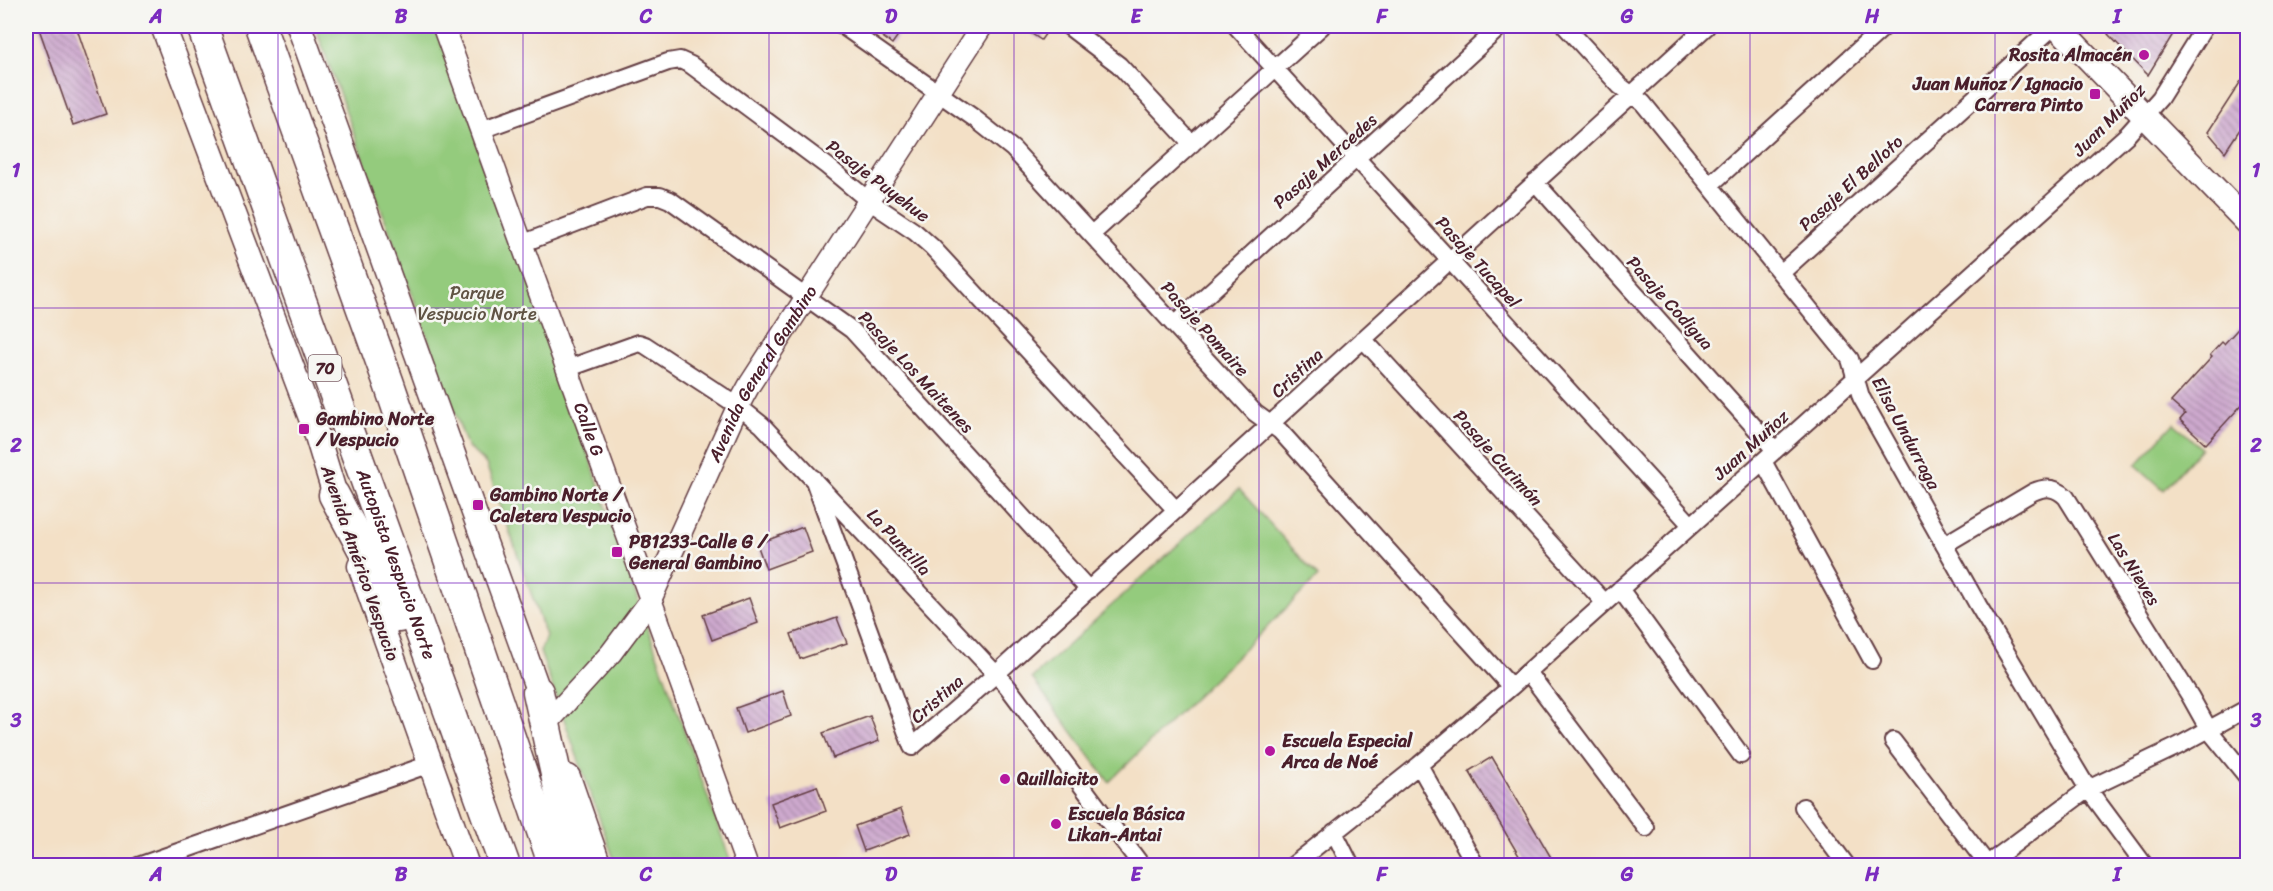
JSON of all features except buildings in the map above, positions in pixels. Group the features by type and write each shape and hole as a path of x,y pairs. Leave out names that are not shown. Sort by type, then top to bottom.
{"highway":[{"name":"Autopista Vespucio Norte","path":"202,26 505,866"},
{"path":"261,26 388,381 554,866"},
{"path":"334,495 448,710"},
{"path":"538,692 576,866"}],"main road":[{"name":"Avenida Américo Vespucio","path":"163,26 314,426 334,495 467,866"},
{"path":"299,26 599,866"},
{"path":"2056,26 2247,223"}],"street":[{"name":"Calle G","path":"443,26 747,866"},
{"name":"Pasaje Pomaire","path":"843,26 981,123 1013,149 1255,413 1280,431 1511,687"},
{"name":"Avenida General Gambino","path":"549,721 611,653 650,601 750,384 982,26"},
{"path":"1068,26 1119,65 1192,144"},
{"name":"Pasaje Tucapel","path":"1236,26 1691,525"},
{"path":"1092,234 1322,26"},
{"name":"Pasaje Mercedes","path":"1174,325 1501,26"},
{"name":"Elisa Undurraga","path":"1564,26 1620,86 1643,103 1850,359 1861,397 2007,655 2088,789 2145,866"},
{"name":"Cristina","path":"813,478 912,747 1089,590 1707,26"},
{"path":"1710,185 1885,26"},
{"name":"Pasaje El Belloto","path":"1781,273 2056,26"},
{"name":"Juan Muñoz","path":"1292,866 1419,765 1511,687 2144,117 2160,98 2205,26"},
{"name":"Pasaje Puyehue","path":"482,130 668,62 680,60 691,65 827,166 869,201 915,232 947,261 1176,510"},
{"name":"Pasaje Codigua","path":"1535,182 1769,456 1872,660"},
{"name":"Pasaje Los Maitenes","path":"521,244 647,196 660,196 670,200 843,321 1089,590"},
{"name":"Pasaje Curimón","path":"1364,339 1605,603"},
{"name":"La Puntilla","path":"566,369 639,343 738,406 777,438 1008,686 1142,866"},
{"name":"Las Nieves","path":"1944,544 2033,492 2047,488 2061,492 2190,696 2209,730 2247,778"},
{"path":"1620,590 1741,755"},
{"path":"1528,672 1646,828"},
{"path":"1893,741 1986,865 2088,789 2209,730 2247,708"},
{"path":"138,866 430,764"},
{"path":"1419,765 1476,866"},
{"path":"1803,807 1847,866"},
{"path":"1334,832 1351,866"}],"green space":[{"name":"Parque Vespucio Norte","path":"315,26 438,26 532,285 631,581 732,865 616,865 540,652 546,636 486,464 467,446"},
{"path":"2174,423 2201,448 2164,490 2136,465"},
{"path":"1239,489 1318,577 1109,782 1032,678"}],"place":[{"name":"Rosita Almacén","path":"2144,55"},
{"name":"Juan Muñoz / Ignacio Carrera Pinto","path":"2095,94"},
{"name":"Gambino Norte / Vespucio","path":"304,429"},
{"name":"Gambino Norte / Caletera Vespucio","path":"478,505"},
{"name":"PB1233-Calle G / General Gambino","path":"617,552"},
{"name":"Escuela Especial Arca de Noé","path":"1270,751"},
{"name":"Quillaicito","path":"1005,779"},
{"name":"Escuela Básica Likan-Antai","path":"1056,824"}]}
